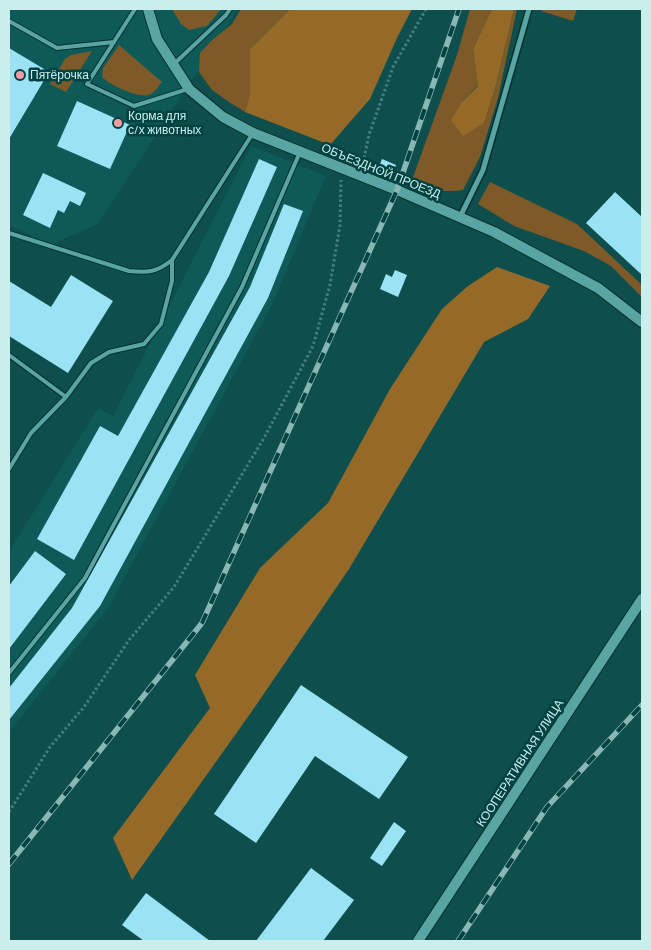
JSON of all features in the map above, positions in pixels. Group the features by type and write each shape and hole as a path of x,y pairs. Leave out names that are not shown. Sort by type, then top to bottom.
{"main road":[{"name":"ОБЪЕЗДНОЙ ПРОЕЗД","path":"148,9 157,39 189,89 223,117 253,133 494,232 598,288 642,322"},
{"name":"КООПЕРАТИВНАЯ УЛИЦА","path":"418,941 642,599"}],"street":[{"path":"460,217 483,170 528,9"}],"lane":[{"path":"135,9 87,84 134,106 189,89"},
{"path":"173,64 226,15 230,9"},
{"path":"9,21 57,48 114,42"},
{"path":"9,233 129,270 145,272 160,269 172,260 253,133"},
{"path":"9,672 84,578 242,288 300,152"},
{"path":"9,469 32,433 66,397 91,363 109,352 144,344 161,324 172,281 172,260"},
{"path":"9,355 66,397"}],"path":[{"path":"360,176 370,135 394,67 426,9"},
{"path":"9,812 50,747 84,707 129,640 174,587 264,438 313,346 330,285 340,225 341,168"}],"shaded area":[{"path":"9,9 238,9 98,224 50,245 9,225"},
{"path":"172,9 221,9 207,26 189,30 181,24"},
{"path":"241,9 290,9 250,49 250,93 245,112 212,90 199,72 200,53 211,41 232,24"},
{"path":"290,9 412,9 370,99 330,145 245,112 250,93 250,49"},
{"path":"470,9 492,9 473,49 478,85 462,102 484,123 495,89 514,9 517,9 498,98 480,157 463,190 436,190 412,180 457,55"},
{"path":"492,9 514,9 495,89 484,123 463,136 451,120 462,102 478,86 473,49"},
{"path":"542,9 577,9 573,21 541,11"},
{"path":"119,45 162,82 151,94 140,95 133,93 111,84 102,77 103,68"},
{"path":"92,51 66,92 50,84 65,59 71,55"},
{"path":"251,146 326,176 273,303 108,608 9,732 9,552 98,408 113,416"},
{"path":"490,182 577,224 642,285 642,297 611,266 584,251 514,226 478,204"},
{"path":"497,267 550,286 528,319 484,342 349,569 250,714 132,880 113,838 210,708 195,675 260,568 328,503 390,389 442,309 468,286"}],"building":[{"path":"9,48 49,72 9,139"},
{"path":"77,101 130,125 110,169 57,146"},
{"path":"259,159 277,167 229,276 74,560 37,539 100,426 118,436 209,272"},
{"path":"382,159 396,165 391,178 377,172"},
{"path":"43,173 86,193 80,206 70,201 64,213 58,210 50,228 23,215"},
{"path":"615,192 642,217 642,275 586,223"},
{"path":"284,204 303,211 268,298 100,606 9,720 9,688 72,608 250,287"},
{"path":"395,270 407,275 398,297 380,289 386,274 392,277"},
{"path":"71,275 113,301 68,373 9,336 9,281 51,307"},
{"path":"35,551 66,574 9,649 9,586"},
{"path":"301,685 408,757 379,799 315,756 256,843 214,814"},
{"path":"394,822 406,831 382,866 370,858"},
{"path":"311,868 354,900 323,941 256,941"},
{"path":"146,893 210,941 144,941 122,925"}],"railway":[{"path":"9,864 202,623 397,190 459,9"},
{"path":"458,941 547,807 642,705"}],"place":[{"name":"Пятёрочка","path":"20,75"},
{"name":"Корма для с/х животных","path":"118,123"}]}
